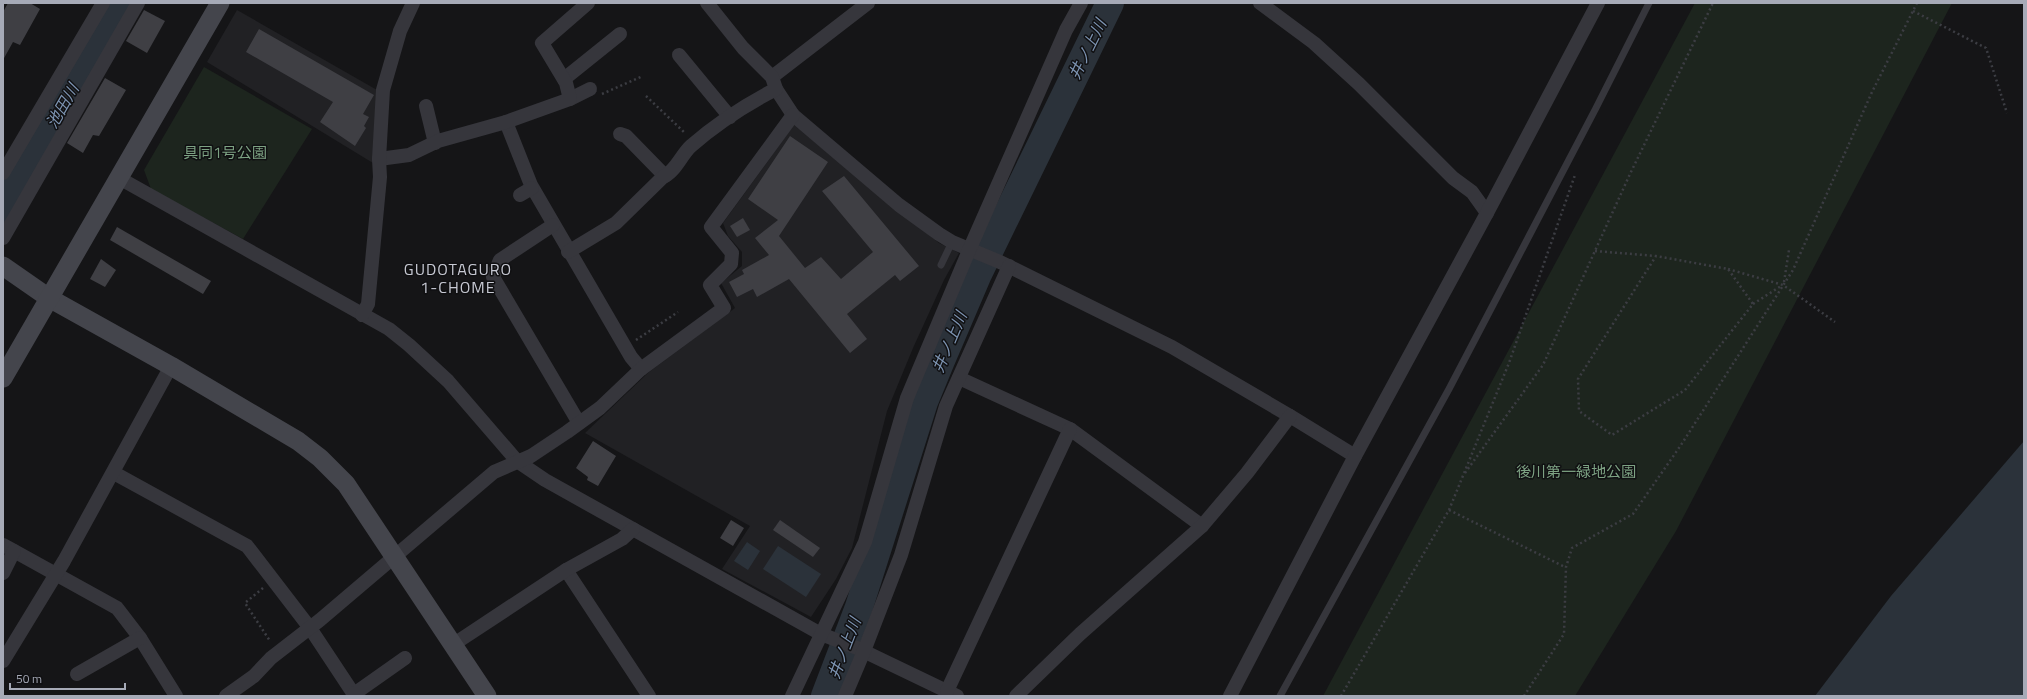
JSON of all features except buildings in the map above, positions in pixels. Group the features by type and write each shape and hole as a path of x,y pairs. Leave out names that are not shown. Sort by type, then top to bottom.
{"street":[{"path":"3,173 103,3"},
{"path":"3,238 138,3"},
{"path":"3,378 220,3"},
{"path":"362,315 368,304 379,197 379,159 383,90 400,31 412,3"},
{"path":"570,99 564,79 542,43 588,3"},
{"path":"707,3 743,48 774,83 793,115 899,205 952,242 972,248 1172,347 1355,456"},
{"path":"568,252 616,223 665,176 692,145 774,83 868,3"},
{"path":"792,696 824,635 865,542 907,398 1066,30 1081,3"},
{"path":"1260,3 1314,43 1359,84 1453,178 1472,192 1487,214"},
{"path":"1230,696 1355,456 1487,214 1598,3"},
{"path":"564,79 620,34"},
{"path":"679,55 730,117"},
{"path":"379,159 409,155 435,143 506,122 570,99 595,92"},
{"path":"426,106 435,143"},
{"path":"226,696 310,628 494,472 531,456 600,408 641,369 724,308 710,285 731,264 732,253 711,227 793,115"},
{"path":"506,122 526,191 553,225 625,347 641,369"},
{"path":"620,134 626,136 665,176"},
{"path":"119,178 389,329 409,345 448,381 517,461 545,480 824,635 861,649 952,693 1070,429"},
{"path":"553,225 500,260 493,277 578,423"},
{"path":"845,696 861,649 901,555 946,406 984,317 1004,264"},
{"path":"3,266 49,298 171,366 298,442 320,458 346,484 454,644 487,696"},
{"path":"3,661 56,574 114,473 171,366"},
{"path":"959,378 1070,429 1202,526"},
{"path":"1016,696 1080,634 1202,526 1247,473 1290,416"},
{"path":"114,473 247,546 310,628 355,695 405,658"},
{"path":"454,644 566,570 622,539 633,529"},
{"path":"3,573 9,548 117,608 140,638 176,696"},
{"path":"566,570 649,696"},
{"path":"77,674 140,638"}],"lane":[{"path":"1280,696 1449,390 1649,3"},
{"path":"941,265 952,242"}],"path":[{"path":"1463,477 1543,365 1595,251 1713,3"},
{"path":"1524,696 1564,634 1566,567 1572,548 1634,514 1681,445 1793,270 1872,92 1917,3"},
{"path":"1912,11 1986,48 2008,114"},
{"path":"595,92 643,76"},
{"path":"646,96 688,136 692,145"},
{"path":"1341,696 1449,510 1509,363 1576,171"},
{"path":"1656,256 1578,379 1579,411 1612,435 1685,390 1753,304 1783,285 1788,250"},
{"path":"1595,251 1656,256 1728,269 1783,285 1835,322"},
{"path":"1728,269 1753,304"},
{"path":"625,347 678,312"},
{"path":"1449,510 1566,567"},
{"path":"272,645 245,603 273,581"}],"shaded area":[{"path":"237,10 377,90 373,163 207,62"},
{"path":"794,125 939,243 959,253 944,280 913,348 887,411 852,548 836,579 811,617 722,569 750,526 585,433 649,372 735,308 721,283 742,266 742,252 728,236 723,223"},
{"path":"2024,441 2024,696 1815,696 1891,596"},
{"path":"747,542 760,551 748,570 734,561"},
{"path":"778,546 821,574 806,597 763,569"}],"green space":[{"name":"後川第一緑地公園","path":"1695,3 1952,3 1676,531 1575,696 1323,696"},
{"name":"具同1号公園","path":"204,67 312,129 243,239 151,189 144,170"}],"waterway":[{"name":"池田川","path":"3,208 122,3"},
{"name":"井ノ上川","path":"825,696 859,607 924,402 940,363 978,274 1110,3"}],"district":[{"name":"GUDOTAGURO 1-CHOME","path":"458,278"}]}
